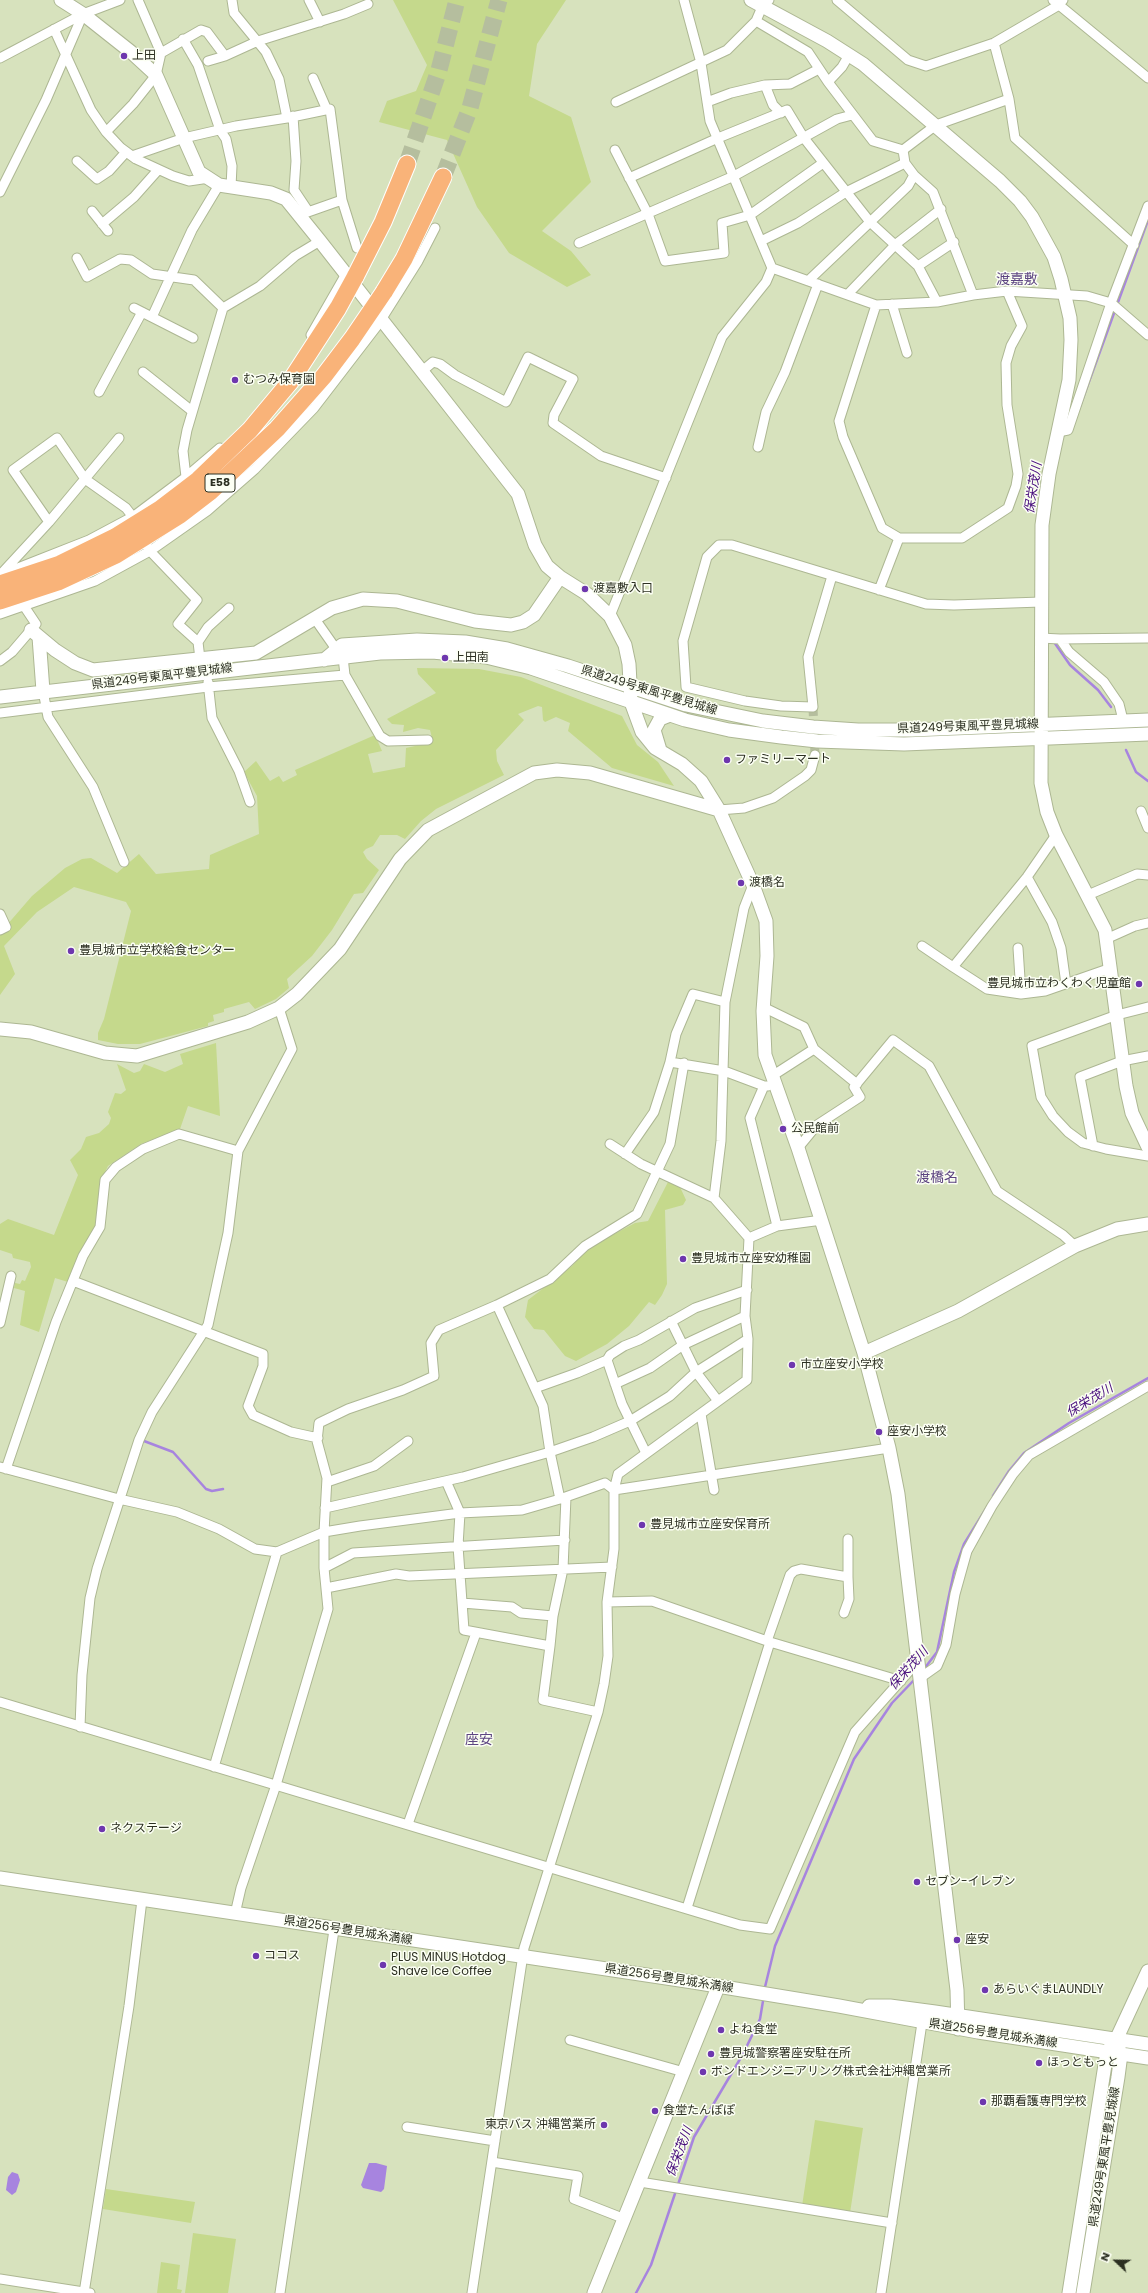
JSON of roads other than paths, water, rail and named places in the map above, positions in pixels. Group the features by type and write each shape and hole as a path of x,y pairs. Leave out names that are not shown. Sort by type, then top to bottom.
{"highway":[{"name":"E58","path":"0,577 60,564 115,537 160,509 198,480 250,430 286,388 338,308 350,275 383,222 407,164"},
{"name":"E58","path":"0,601 58,582 116,555 180,515 210,492 272,433 319,381 352,339 384,292 404,259 443,177"}],"street":[{"path":"61,0 83,14 131,52 156,76 199,172 220,184"},
{"path":"0,58 83,14 120,0"},
{"path":"106,132 156,76 161,53 138,0"},
{"path":"232,0 234,13 266,52 279,79 290,117 296,161 294,190 304,214 320,241 350,275 381,320 518,494 535,545 547,566 560,577 587,594 610,616 625,645 631,702 642,732 662,753 692,772 701,781 719,810 753,885 766,920 767,956 763,1007 765,1055 770,1083 798,1148 864,1353 889,1448 898,1494 957,1990 958,2028"},
{"path":"308,0 320,22"},
{"path":"610,616 722,337 766,282 772,268 710,121 701,63 684,0"},
{"path":"837,0 908,60 926,66 994,44 1059,2 1148,78"},
{"path":"616,102 727,50 756,21 761,2 869,68 936,125 1020,201 1039,229 1054,257 1066,296 1071,340 1069,380 1058,432 1042,525 1040,739 1043,798 1056,835 1105,930 1122,1061 1132,1113 1148,1147"},
{"path":"208,61 225,56 258,41 320,22 368,4"},
{"path":"0,192 46,100 83,14"},
{"path":"756,21 808,52 852,116 873,140 903,150"},
{"path":"54,29 91,110 106,132 129,154 158,170 189,181 220,184 271,193 286,199 304,214"},
{"path":"161,53 201,30 207,32 225,56"},
{"path":"152,318 192,230 232,166 226,140 220,130 198,65 183,39"},
{"path":"994,44 1009,99 1015,138 1134,245"},
{"path":"828,82 842,67 849,55"},
{"path":"707,102 731,93 765,85 790,84 819,70"},
{"path":"314,78 327,110"},
{"path":"765,85 773,105 780,112"},
{"path":"903,150 936,125 1009,99"},
{"path":"77,161 97,179 129,154 184,138 330,109 334,128 342,200 357,248"},
{"path":"629,178 718,138 787,110 804,138 870,222 896,244 918,266 937,302"},
{"path":"578,243 734,176 837,119 852,116"},
{"path":"615,150 648,214 665,261 724,252 722,223 750,215 823,163"},
{"path":"903,150 905,163 914,175 933,192 954,242 973,295"},
{"path":"761,241 798,224 846,192 905,163"},
{"path":"92,211 105,228 158,170"},
{"path":"808,281 908,186 914,175"},
{"path":"304,214 342,200"},
{"path":"1058,432 1068,430 1111,303 1148,206"},
{"path":"848,294 896,244 940,209"},
{"path":"0,614 25,607 95,581 150,551 207,512 255,469 314,408 381,320 418,261 435,228"},
{"path":"186,477 183,451 192,411 223,308 260,286 294,256 320,241"},
{"path":"918,266 954,242"},
{"path":"77,258 87,277 120,260 131,260 152,274 194,280 223,308"},
{"path":"772,268 876,305 937,302 973,295 1007,291 1066,296 1087,296 1111,303 1148,335"},
{"path":"0,577 89,540 134,516 186,477 256,417 275,396 350,275"},
{"path":"758,447 766,412 785,372 818,284"},
{"path":"876,305 839,421 843,437 882,528 899,538 962,538 1008,508 1018,474 1007,405 1006,363 1011,346 1022,326 1007,291"},
{"path":"892,304 907,353"},
{"path":"99,392 138,310 194,338"},
{"path":"421,372 433,362 440,364 455,375 506,402 528,357 573,379 554,414 553,423 601,456 666,478"},
{"path":"143,372 192,411"},
{"path":"49,522 13,470 57,438 85,479 134,516 150,551 197,600 178,624 198,642"},
{"path":"0,577 120,438"},
{"path":"879,590 899,538"},
{"path":"832,576 808,657 813,707 781,706 745,701 686,687 683,640 708,557 719,545 732,545 926,604 954,605 1041,602"},
{"path":"0,577 25,607 36,624 35,634 48,717 93,787 124,862"},
{"path":"35,634 74,663 93,670 256,653 332,608 363,599 397,601 475,621 511,625 524,622 534,615 560,577"},
{"path":"200,659 198,642 208,627 229,608"},
{"path":"315,619 339,654 345,675 380,736 388,742 428,740"},
{"path":"0,661 35,634"},
{"path":"1040,638 1148,638"},
{"path":"1060,639 1068,652 1104,682 1119,704 1123,720"},
{"name":"県道249号東風平豊見城線","path":"339,654 342,645 389,641 443,640 465,642 534,656 630,687 716,712 763,721 813,727 858,730 912,730 1148,720"},
{"name":"県道249号東風平豊見城線","path":"0,697 206,672 324,660 339,654 432,652 486,657 531,668 670,715 729,730 817,741 904,744 1148,734"},
{"path":"206,672 212,718 239,771 250,802"},
{"path":"0,713 208,687 345,675"},
{"path":"662,753 654,730 660,719 670,715"},
{"path":"0,1029 31,1032 105,1053 137,1056 248,1022 279,1008 298,994 340,949 400,860 428,830 534,773 556,770 590,773 719,810 744,808 773,798 805,776 811,770 815,755"},
{"path":"1142,812 1148,828"},
{"path":"953,967 1027,878 1056,835"},
{"path":"1088,895 1137,874 1148,875"},
{"path":"1027,878 1052,922 1061,948 1066,984"},
{"path":"714,1198 721,1141 725,1002 744,908 753,885"},
{"path":"0,914 6,927 0,930"},
{"path":"1106,938 1135,926 1148,924"},
{"path":"922,946 986,989 1021,994 1045,991 1111,968"},
{"path":"1018,948 1021,994"},
{"path":"625,1154 654,1112 670,1062 676,1034 693,994 725,1002"},
{"path":"763,1007 804,1027 814,1049 857,1084"},
{"path":"1148,1007 1116,1015 1032,1046 1041,1097 1053,1116 1068,1132 1083,1143 1092,1146 1148,1156"},
{"path":"80,1727 82,1676 90,1598 119,1499 139,1440 152,1412 208,1325 228,1233 238,1151 292,1049 279,1008"},
{"path":"798,1148 817,1125 860,1097 854,1087 893,1040 929,1066 997,1191 1064,1235 1075,1246"},
{"path":"777,1226 750,1118 770,1083 814,1049"},
{"path":"1092,1146 1080,1077 1122,1061 1148,1056"},
{"path":"670,1062 684,1063 724,1071 770,1083"},
{"path":"236,1914 241,1888 276,1785 328,1609 324,1568 324,1532 327,1482 318,1438 319,1423 348,1409 403,1390 434,1376 431,1343 439,1330 497,1305 550,1278 585,1246 637,1214 670,1144 684,1063"},
{"path":"238,1151 180,1134 143,1149 116,1167 105,1180 100,1227 83,1256 56,1322 3,1468 119,1499 178,1512 219,1529 255,1549 277,1552 324,1532 460,1513 522,1510 563,1498 605,1483 614,1490 889,1448"},
{"path":"472,2293 522,1958 598,1712 604,1684 608,1656 607,1602 614,1549 614,1490 618,1474 747,1380 748,1339 745,1316 749,1238 714,1198 657,1172 610,1144"},
{"path":"749,1238 777,1226 822,1220"},
{"path":"864,1353 958,1311 1075,1246 1117,1229 1148,1224"},
{"path":"0,1323 11,1276"},
{"path":"73,1281 263,1354 263,1366 248,1406 253,1415 291,1432 318,1438"},
{"path":"535,1388 578,1373 607,1360 610,1354 639,1340 695,1308 747,1290"},
{"path":"497,1305 543,1406 550,1452 563,1498 565,1540 563,1569 553,1616 543,1700 598,1712"},
{"path":"615,1384 650,1368 683,1345 745,1316"},
{"path":"671,1322 696,1372 718,1401"},
{"path":"325,1508 446,1481 550,1452 593,1438 630,1421 670,1396 696,1372 748,1339"},
{"path":"607,1360 630,1421 646,1453"},
{"path":"0,1702 740,1925 770,1929 855,1732 901,1681 919,1671 937,1666 946,1645 955,1594 967,1551 992,1506 1013,1474 1029,1455 1148,1386"},
{"path":"701,1414 714,1490"},
{"path":"327,1482 374,1466 408,1441"},
{"path":"446,1481 460,1513 458,1546 464,1630 550,1646"},
{"path":"844,1613 849,1599 848,1539"},
{"path":"324,1568 353,1553 565,1540"},
{"path":"214,1767 277,1552"},
{"path":"326,1588 396,1574 409,1576 612,1567"},
{"path":"687,1908 768,1641 790,1575 794,1571 801,1569 848,1577"},
{"path":"607,1602 652,1601 768,1641 901,1681"},
{"path":"462,1604 512,1607 521,1613 553,1616"},
{"path":"408,1824 476,1632"},
{"name":"県道256号豊見城糸満線","path":"0,1878 334,1930 718,1987 839,2006 922,2023 1148,2058"},
{"path":"0,2280 86,2293 142,1900"},
{"path":"280,2293 334,1930"},
{"path":"1116,2040 1148,1971"},
{"path":"594,2293 718,1987"},
{"name":"県道256号豊見城糸満線","path":"839,2006 890,2006 1148,2044"},
{"path":"881,2293 922,2023"},
{"path":"570,2040 684,2072"},
{"name":"県道249号東風平豊見城線","path":"1069,2293 1107,2052 1116,2040"},
{"name":"県道249号東風平豊見城線","path":"1083,2293 1121,2054 1116,2040"},
{"path":"407,2127 495,2141"},
{"path":"492,2162 578,2176 574,2199 625,2219"},
{"path":"640,2182 892,2223"}],"waterway":[{"name":"保栄茂川","path":"1079,409 1148,220"},
{"name":"保栄茂川","path":"1054,642 1070,665 1098,690 1111,707"},
{"name":"保栄茂川","path":"1126,750 1136,772 1148,781"},
{"name":"保栄茂川","path":"993,1496 1009,1471 1024,1453 1069,1423 1148,1378"},
{"path":"144,1441 173,1452 206,1489 212,1491 223,1489"},
{"name":"保栄茂川","path":"924,1669 937,1652 954,1572 964,1544 987,1507"},
{"name":"保栄茂川","path":"765,1987 775,1946 854,1759 892,1703 915,1679"},
{"name":"保栄茂川","path":"636,2293 651,2265 694,2137 743,2054 760,2019 763,2001"}],"tunnel":[{"path":"407,164 439,70 457,0"},
{"path":"443,177 470,108 499,0"},
{"path":"813,707 815,755"}],"place":[{"name":"上田","path":"124,56"},
{"name":"むつみ保育園","path":"235,380"},
{"name":"渡嘉敷入口","path":"585,589"},
{"name":"上田南","path":"445,658"},
{"name":"ファミリーマート","path":"727,760"},
{"name":"渡橋名","path":"741,883"},
{"name":"豊見城市立学校給食センター","path":"71,951"},
{"name":"豊見城市立わくわく児童館","path":"1139,984"},
{"name":"公民館前","path":"783,1129"},
{"name":"豊見城市立座安幼稚園","path":"683,1259"},
{"name":"市立座安小学校","path":"792,1365"},
{"name":"座安小学校","path":"879,1432"},
{"name":"豊見城市立座安保育所","path":"642,1525"},
{"name":"ネクステージ","path":"102,1829"},
{"name":"セブン-イレブン","path":"917,1882"},
{"name":"座安","path":"957,1940"},
{"name":"ココス","path":"256,1956"},
{"name":"PLUS MINUS Hotdog Shave Ice Coffee","path":"383,1965"},
{"name":"あらいぐまLAUNDLY","path":"985,1990"},
{"name":"よね食堂","path":"721,2030"},
{"name":"豊見城警察署座安駐在所","path":"711,2054"},
{"name":"ほっともっと","path":"1039,2063"},
{"name":"ボンドエンジニアリング株式会社沖縄営業所","path":"703,2072"},
{"name":"那覇看護専門学校","path":"983,2102"},
{"name":"食堂たんぽぽ","path":"655,2111"},
{"name":"東京バス 沖縄営業所","path":"604,2125"}],"district":[{"name":"渡嘉敷","path":"1017,280"},
{"name":"渡橋名","path":"937,1178"},
{"name":"座安","path":"479,1740"}]}
